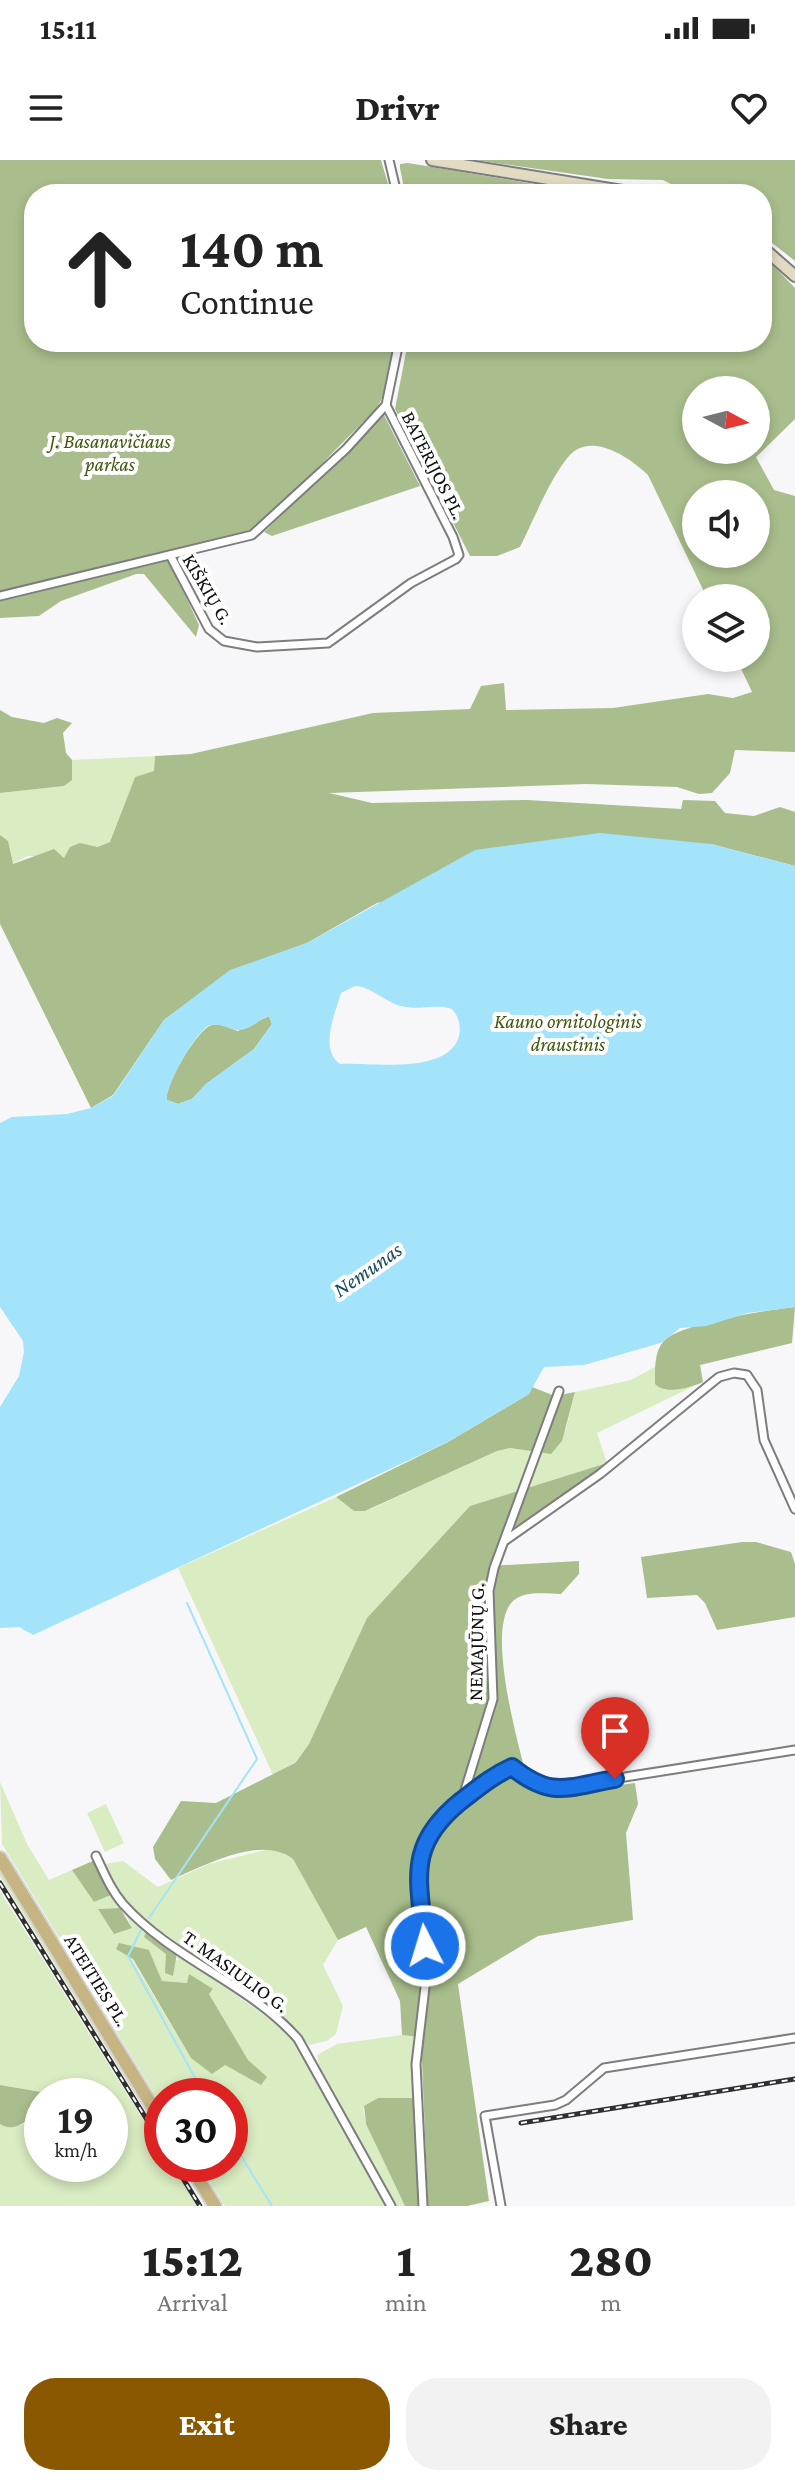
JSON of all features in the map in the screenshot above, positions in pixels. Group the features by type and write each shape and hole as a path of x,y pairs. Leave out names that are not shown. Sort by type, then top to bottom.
{"main road":[{"name":"ATEITIES PL.","path":"0,1858 144,2093"},
{"path":"200,2182 215,2206"}],"street":[{"path":"389,160 395,184"},
{"path":"432,160 580,184"},
{"path":"772,256 795,276"},
{"name":"BATERIJOS PL.","path":"397,352 386,405 417,462 459,555"},
{"path":"170,555 241,539 262,529 346,449 386,405"},
{"name":"KIŠKIŲ G.","path":"0,596 170,555 209,629 224,641 257,647 328,643 411,583 449,565 459,555"},
{"path":"506,1540 600,1474 719,1377 734,1373 747,1375 757,1390 764,1440 795,1509"},
{"name":"NEMAJŪNŲ G.","path":"423,2206 416,2064 427,1970 420,1854 431,1830 462,1800 491,1710 489,1591 494,1568 559,1391"},
{"path":"462,1800 492,1776 512,1767 533,1784 549,1788 795,1750"},
{"name":"T. MASIULIO G.","path":"96,1856 109,1884 133,1914 276,2018 298,2039 391,2206"},
{"path":"501,2206 485,2116 555,2105 566,2100 604,2068 795,2038"}],"green space":[{"name":"J. Basanavičiaus parkas","path":"0,160 381,160 388,184 24,184 24,352 392,352 383,396 377,408 260,526 229,538 0,593"},
{"path":"474,160 795,160 795,261 772,243 772,184 671,184 663,180 608,179"},
{"path":"408,163 533,184 403,184 400,164"},
{"path":"772,264 795,288 795,419 770,443 770,376 682,376 682,464 760,464 769,480 682,480 682,546 648,475 615,452 585,446 569,456 561,467 520,547 497,556 470,556 395,409 406,352 772,352"},
{"path":"384,415 420,486 272,536 264,532"},
{"path":"770,483 774,490 795,496 795,752 735,750 730,773 712,793 699,794 677,787 586,784 329,793 372,803 527,800 681,809 683,800 715,801 725,813 754,816 780,807 795,812 795,866 711,844 377,903 307,943 230,971 164,1020 113,1095 91,1108 0,924 0,835 8,841 13,864 54,849 64,858 70,847 80,843 97,847 110,842 135,777 154,771 155,756 191,754 373,713 470,709 481,686 504,683 506,710 613,708 708,694 733,698 752,692 743,672 770,672 770,584 700,584 693,568 770,568"},
{"path":"168,558 199,625 196,637 144,574 136,574 61,601 39,616 0,618 0,601"},
{"path":"0,710 12,717 44,723 57,718 72,723 63,733 66,753 72,760 72,780 64,786 0,793"},
{"path":"155,756 154,771 135,777 110,842 64,858 28,856 12,864 8,842 0,835 0,793 64,786 72,780 72,760"},
{"path":"269,1016 272,1024 254,1049 206,1084 192,1099 178,1104 167,1100 176,1071 206,1029 218,1025 238,1031"},
{"path":"795,1307 792,1343 700,1365 703,1382 692,1386 672,1390 655,1384 658,1351 672,1335 724,1319"},
{"path":"655,1367 655,1384 678,1389 694,1386 597,1433 607,1463 470,1506 367,1618 309,1744 294,1763 273,1775 178,1568 336,1497 354,1511 371,1509 497,1451 510,1448 551,1454 566,1429 575,1392 631,1380"},
{"path":"532,1387 555,1396 575,1392 562,1441 551,1454 510,1448 497,1451 365,1511 354,1511 336,1497 448,1442 529,1394"},
{"path":"607,1463 501,1539 489,1566 579,1561 579,1574 561,1594 529,1594 512,1602 505,1617 502,1638 507,1691 529,1786 544,1795 635,1783 638,1804 626,1833 633,1920 538,1936 458,1984 489,2201 467,2206 428,2206 421,2037 402,2035 400,2001 366,1927 338,1940 293,1859 280,1852 249,1851 232,1855 171,1880 155,1859 153,1847 181,1801 216,1803 295,1763 309,1744 367,1618 470,1506"},
{"path":"756,1542 791,1552 795,1564 795,1617 717,1630 705,1603 697,1595 647,1598 641,1557"},
{"path":"0,1782 28,1846 49,1880 72,1870 94,1902 111,1895 120,1908 99,1909 132,1928 126,1914 146,1931 144,1937 178,1961 177,1953 288,2034 303,2054 386,2206 225,2206 210,2182 248,2182 248,2078 145,2078 2,1844","holes":["149,1950 162,1981 187,1983 189,1975 213,1990 209,1994 248,2060 266,2077 261,2084 225,2065 191,2058 132,1959"]},
{"path":"106,1804 124,1843 105,1852 87,1813"},
{"path":"273,1848 293,1859 338,1940 323,1965 343,2006 336,2034 327,2041 309,2045 285,2021 139,1915 126,1902 105,1864 123,1861 158,1887 209,1864"},
{"path":"95,1860 111,1895 94,1902 72,1870"},
{"path":"0,1868 144,2102 144,2109 128,2078 125,2078 0,1877"},
{"path":"0,1891 117,2078 24,2078 24,2089 0,2085"},
{"path":"120,1908 132,1928 114,1934 98,1909"},
{"path":"146,1931 177,1953 173,1976 165,1973 166,1954 144,1937"},
{"path":"119,1943 149,1950 162,1981 187,1983 189,1974 213,1989 209,1994 248,2060 267,2077 261,2085 225,2065 212,2074 191,2058 133,1959 116,1949"},
{"path":"414,2036 415,2098 378,2098 363,2108 366,2124 405,2206 396,2206 319,2065 317,2055 337,2044"},
{"path":"0,2085 24,2089 24,2122 8,2127 0,2124"},
{"path":"128,2096 144,2121 144,2182 182,2182 197,2206 0,2206 0,2124 24,2124 24,2182 128,2182"},
{"path":"378,2098 415,2098 418,2206 405,2206 366,2124 364,2106"}],"water":[{"name":"Nemunas","path":"600,833 711,844 795,866 795,1307 748,1313 706,1326 680,1328 661,1343 585,1365 544,1367 529,1394 448,1442 33,1635 19,1627 0,1628 0,1407 19,1376 24,1352 23,1341 0,1307 0,1123 12,1117 67,1114 91,1108 113,1096 164,1020 230,970 307,943 475,850","holes":["355,986 401,1006 452,1009 459,1023 458,1039 450,1050 438,1058 422,1062 340,1064 330,1050 330,1031 341,993","269,1016 272,1024 254,1049 206,1084 192,1099 178,1104 167,1100 176,1072 204,1029 214,1024 245,1029"]}],"pier":[{"path":"661,1343 660,1347 587,1369 558,1372 558,1368 585,1365"}],"waterway":[{"path":"149,1918 257,1759 187,1603"},
{"path":"141,1930 128,1956 195,2078"},
{"path":"248,2167 272,2206"}],"railway":[{"path":"0,1883 144,2115"},
{"path":"521,2123 795,2079"},
{"path":"185,2182 200,2206"}],"route":[{"path":"425,1946 420,1854 424,1841 442,1817 492,1776 512,1767 539,1787 562,1787 615,1779"}],"park label":[{"name":"Kauno ornitologinis draustinis","path":"568,1032"}]}
